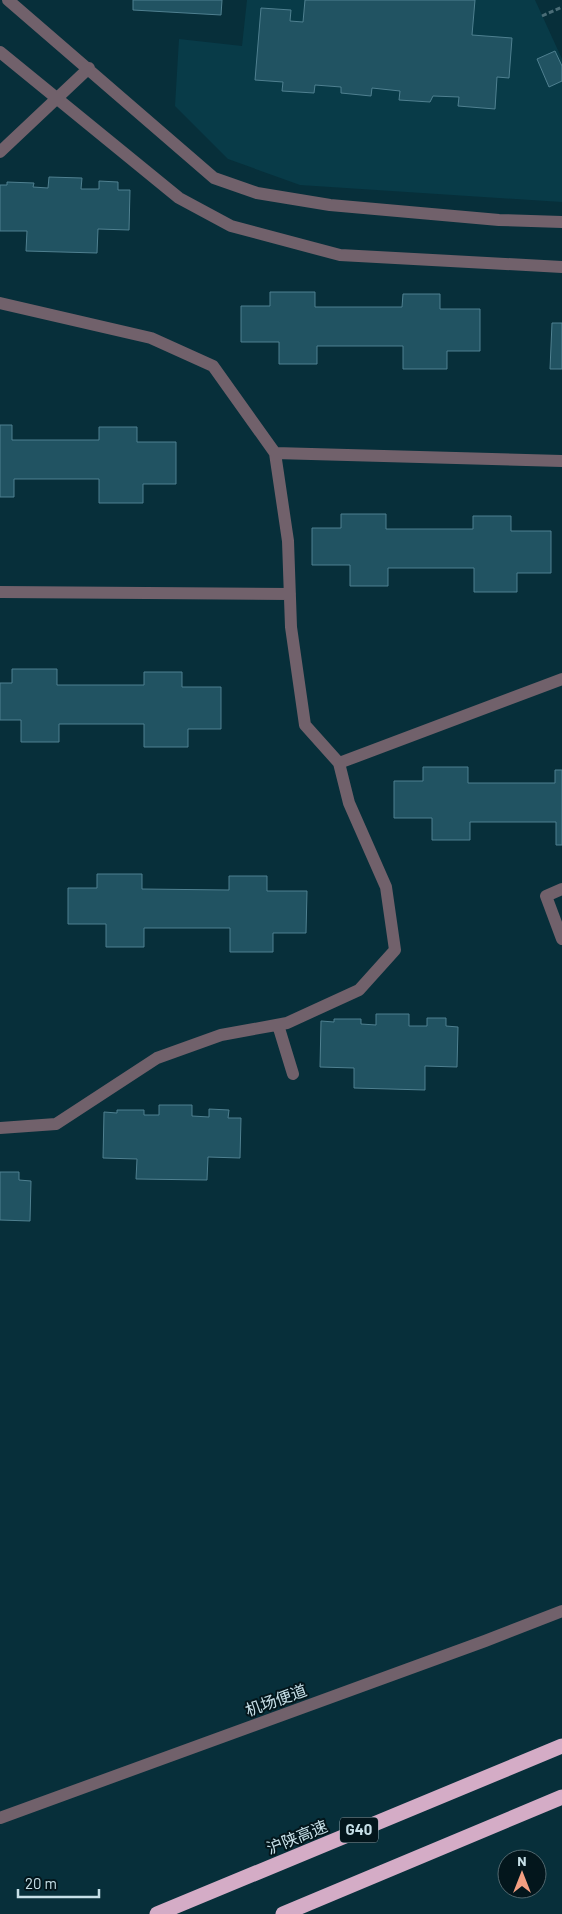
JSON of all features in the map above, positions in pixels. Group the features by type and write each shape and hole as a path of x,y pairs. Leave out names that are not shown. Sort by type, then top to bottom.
{"highway":[{"name":"沪陕高速","path":"157,1914 562,1746"},
{"path":"283,1914 562,1797"}],"street":[{"path":"8,0 89,68 214,178 257,193 330,205 499,220 562,222"},
{"path":"0,52 179,198 231,226 340,255 562,267"},
{"path":"0,152 89,68"},
{"path":"0,303 151,338 213,366 275,453 288,541 291,627 305,725 339,763 349,803 386,887 395,950 359,990 287,1023 221,1035 157,1058 56,1124 0,1128"},
{"path":"275,453 562,461"},
{"path":"0,592 290,594"},
{"path":"339,763 562,679"},
{"path":"562,889 546,896 562,939"},
{"path":"278,1025 293,1074"},
{"name":"机场便道","path":"0,1818 467,1648 562,1611"}],"path":[{"path":"542,16 562,7"}],"shaded area":[{"path":"247,0 535,0 562,59 562,202 300,185 228,159 175,106 179,39 242,46"}],"building":[{"path":"133,0 222,0 221,15 133,10"},
{"path":"305,0 475,0 472,35 512,38 509,78 497,77 495,109 458,106 459,97 433,96 430,102 399,100 400,91 372,88 371,96 341,93 341,87 315,85 314,93 282,91 283,82 255,80 261,8 291,10 290,21 303,22"},
{"path":"555,51 562,66 562,81 549,87 537,59"},
{"path":"49,177 82,178 81,189 99,189 99,181 118,182 118,190 130,190 129,230 98,229 97,253 26,251 27,231 0,231 0,185 7,185 7,182 34,183 33,187 48,188"},
{"path":"270,292 315,292 315,307 402,307 403,294 440,294 440,309 480,309 480,351 447,351 447,369 403,369 403,346 317,346 317,364 279,364 279,342 241,342 241,306 270,306"},
{"path":"552,323 562,323 562,369 550,369"},
{"path":"0,425 12,425 12,440 99,440 99,427 137,427 137,442 176,442 176,484 143,484 143,503 99,503 99,479 14,479 14,497 0,497"},
{"path":"341,514 386,514 386,529 473,529 473,516 511,516 511,531 551,531 551,573 517,573 517,592 474,592 474,568 388,568 388,586 350,586 350,565 312,565 312,528 341,528"},
{"path":"12,669 57,669 57,685 144,685 144,672 182,672 182,687 221,687 221,729 188,729 188,747 144,747 144,724 59,724 59,742 21,742 21,720 0,720 0,683 12,683"},
{"path":"423,767 468,767 468,783 555,783 555,770 562,770 562,845 556,845 556,822 470,822 470,840 432,840 432,818 394,818 394,781 423,781"},
{"path":"97,874 142,874 142,889 229,890 229,876 267,876 267,891 307,891 306,933 273,933 273,952 230,952 230,928 144,928 144,947 106,947 106,924 68,924 68,888 97,888"},
{"path":"376,1014 409,1014 409,1026 427,1026 427,1018 446,1018 446,1026 458,1027 457,1067 425,1066 425,1090 354,1088 354,1068 320,1067 321,1021 334,1022 334,1019 361,1019 361,1024 376,1025"},
{"path":"159,1105 192,1105 192,1116 209,1117 209,1109 229,1110 228,1118 241,1118 240,1158 208,1157 207,1180 136,1179 137,1159 103,1158 104,1112 117,1113 117,1110 144,1110 144,1115 159,1115"},
{"path":"0,1172 19,1172 19,1180 31,1181 30,1221 0,1220"}]}
